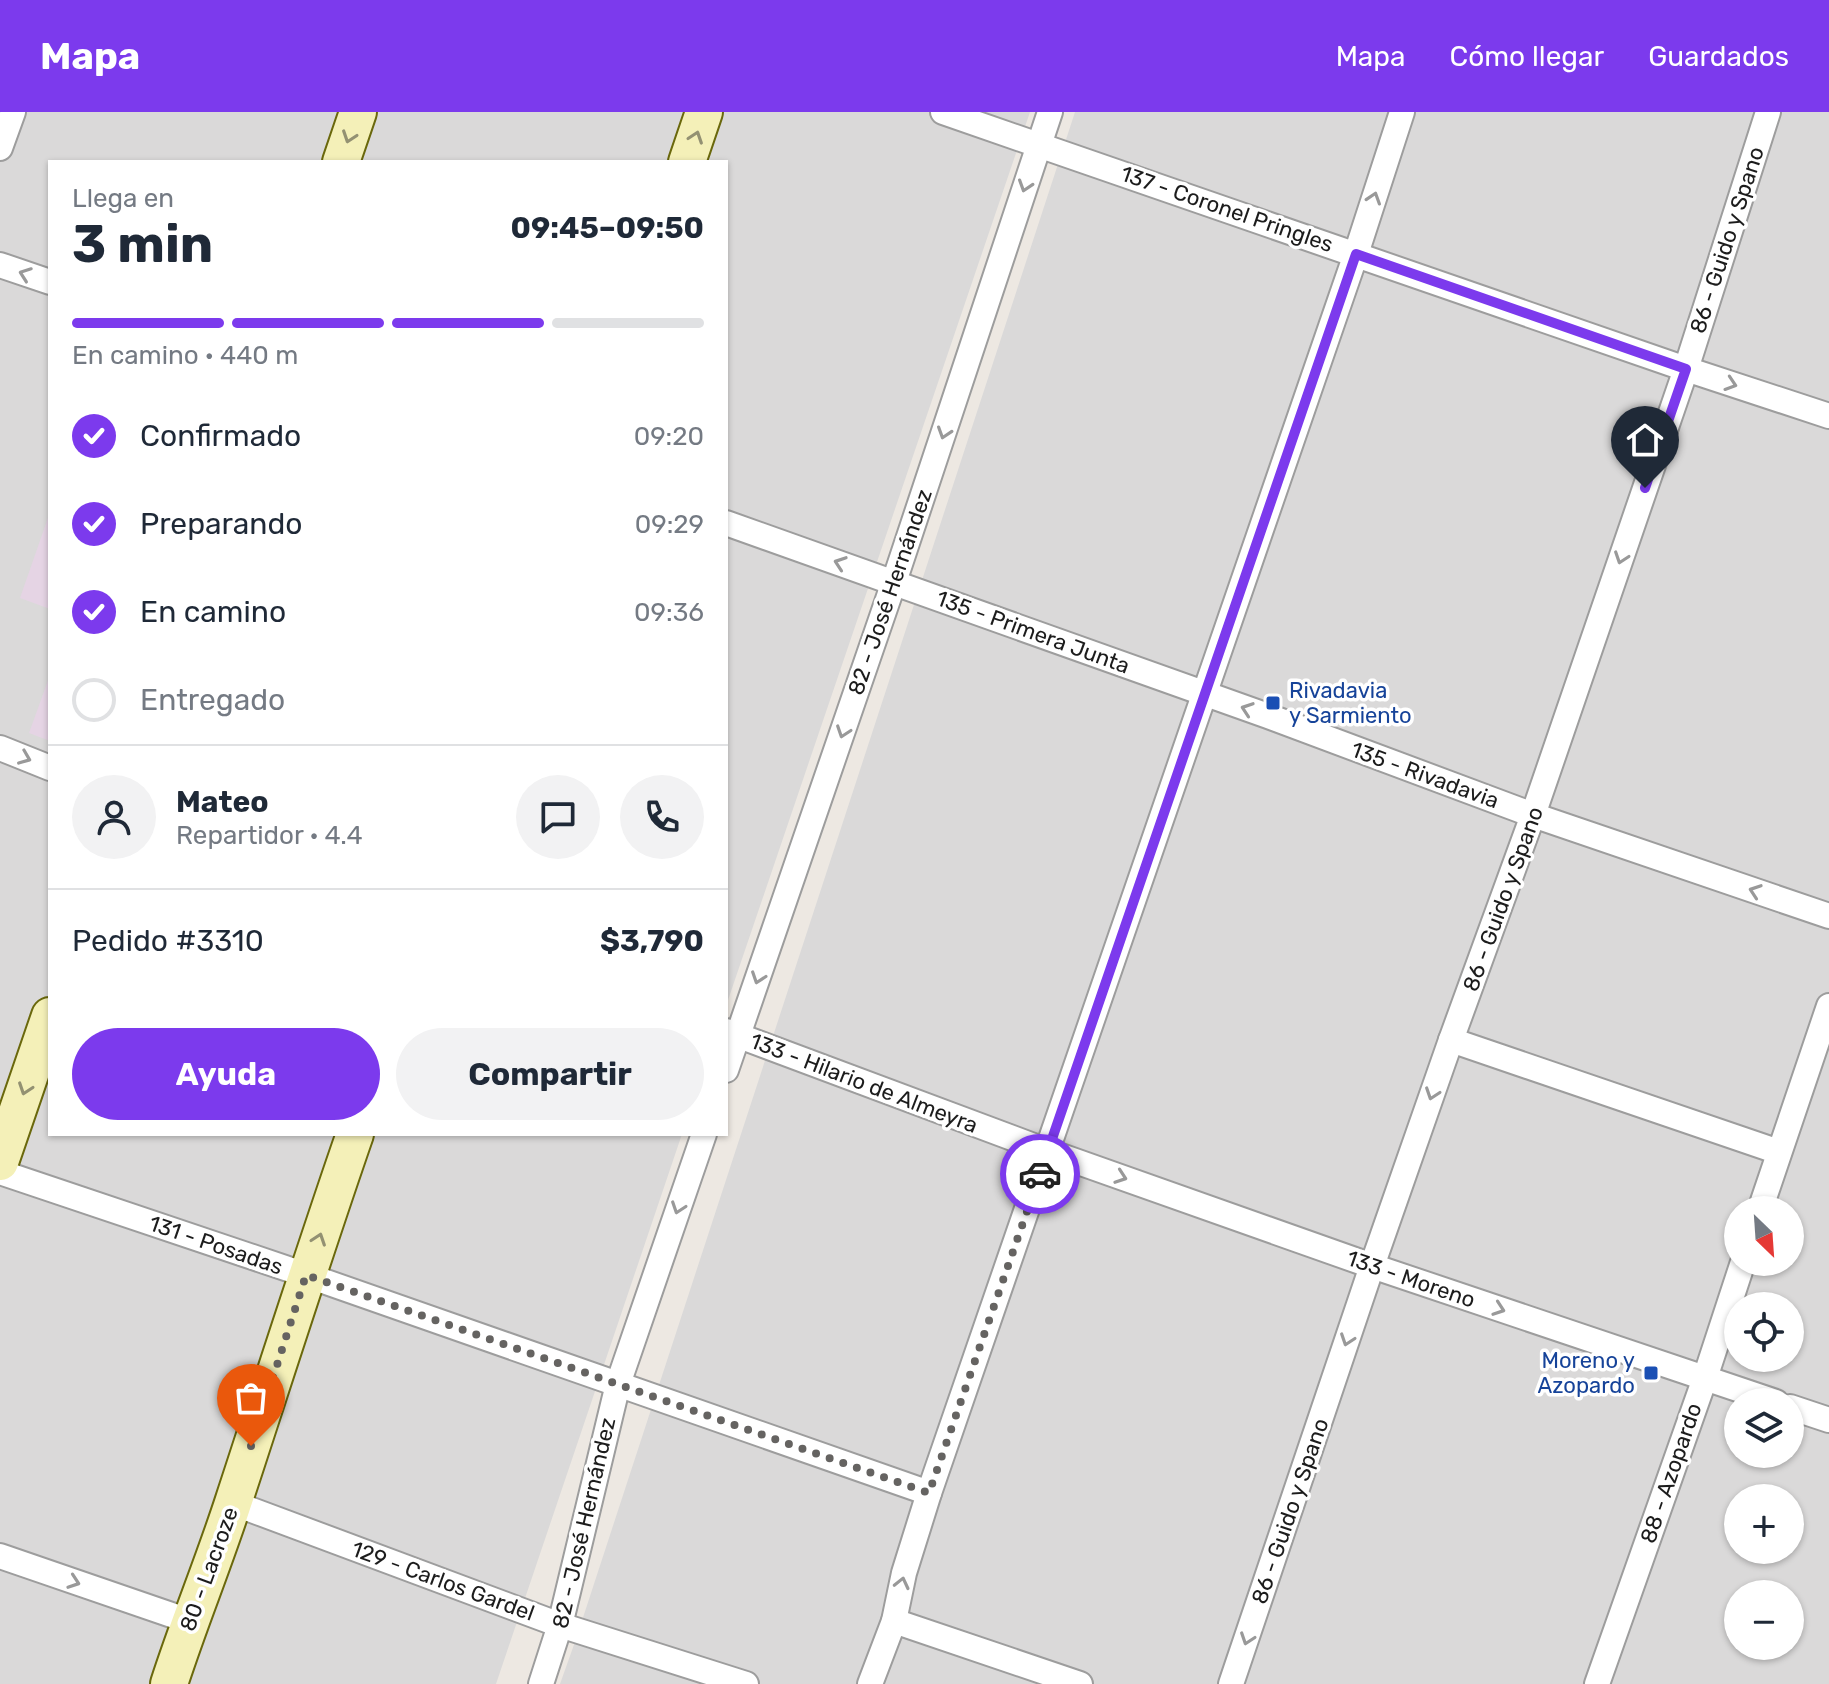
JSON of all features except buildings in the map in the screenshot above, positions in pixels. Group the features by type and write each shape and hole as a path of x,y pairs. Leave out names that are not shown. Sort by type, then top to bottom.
{"street":[{"path":"0,148 13,112"},
{"path":"342,160 358,112"},
{"path":"688,160 704,112"},
{"name":"137 - Coronel Pringles","path":"943,112 1829,416"},
{"name":"82 - José Hernández","path":"728,1058 732,1033 894,582 1050,112"},
{"path":"870,1684 894,1621 904,1573 929,1493 1356,254 1402,112"},
{"name":"86 - Guido y Spano","path":"1231,1684 1372,1266 1533,815 1686,369 1768,112"},
{"path":"0,265 48,281"},
{"name":"135 - Primera Junta","path":"728,524 1204,694"},
{"name":"135 - Rivadavia","path":"1204,694 1533,815 1829,916"},
{"path":"0,748 48,767"},
{"path":"1765,1196 1829,1006"},
{"path":"0,1162 48,1022"},
{"name":"133 - Hilario de Almeyra","path":"732,1033 1047,1151"},
{"path":"1451,1040 1779,1152"},
{"name":"80 - Lacroze","path":"169,1684 233,1503 354,1136"},
{"name":"82 - José Hernández","path":"541,1684 560,1625 618,1384 703,1136"},
{"name":"133 - Moreno","path":"1047,1151 1372,1266 1735,1388"},
{"name":"131 - Posadas","path":"0,1172 306,1275 929,1493"},
{"name":"88 - Azopardo","path":"1597,1684 1738,1276"},
{"path":"1804,1412 1829,1420"},
{"name":"129 - Carlos Gardel","path":"233,1503 560,1625 746,1684"},
{"path":"0,1556 189,1621"},
{"path":"894,1621 1080,1684"}],"shaded area":[{"path":"0,112 1030,112 728,1000 728,160 48,160 48,1136 681,1136 496,1684 0,1684"},
{"path":"1075,112 1829,112 1829,1684 560,1684"},
{"path":"48,518 48,608 20,598"},
{"path":"48,681 48,740 29,733"}],"way so far":[{"path":"251,1446 306,1275 929,1493 1040,1174"}],"place":[{"name":"Rivadavia y Sarmiento","path":"1273,703"},
{"name":"Moreno y Azopardo","path":"1651,1373"}],"route":[{"path":"1040,1174 1356,254 1686,369 1645,488"}]}
